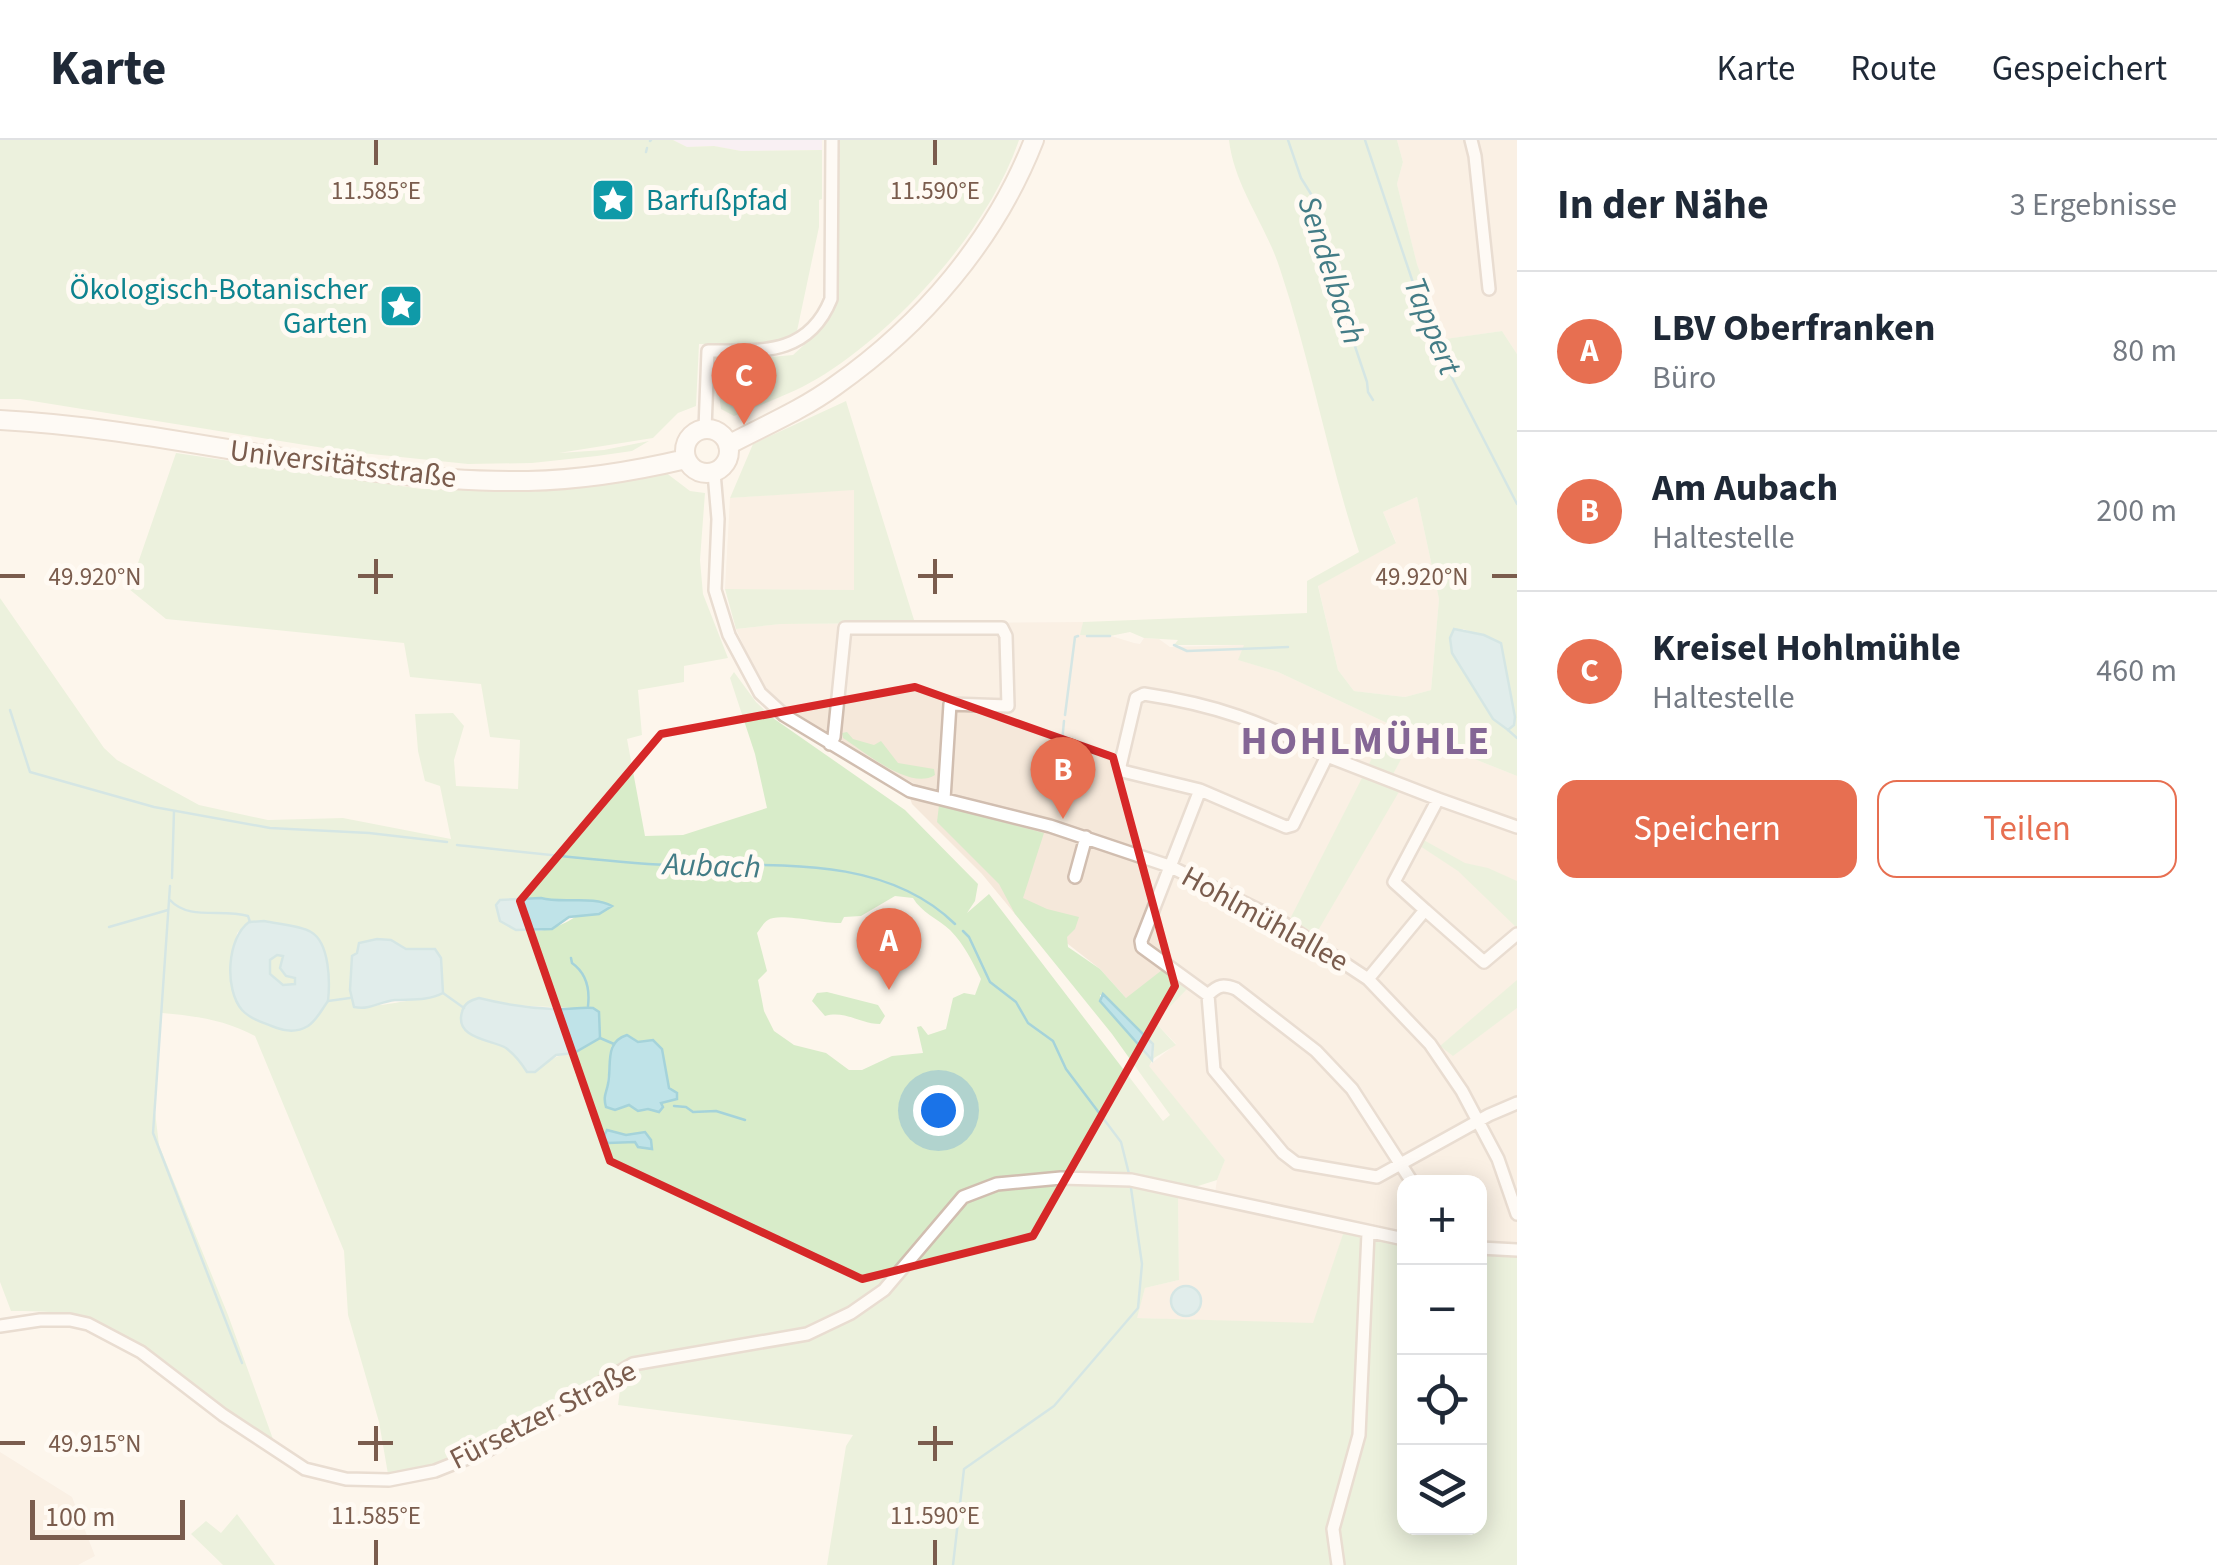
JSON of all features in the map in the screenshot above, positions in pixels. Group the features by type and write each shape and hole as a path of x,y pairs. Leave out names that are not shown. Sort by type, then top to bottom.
{"main road":[{"path":"728,445 812,401 891,342 973,253 998,214 1034,140"},
{"name":"Universitätsstraße","path":"0,420 113,430 314,463 481,480 566,479 686,459"},
{"path":"705,429 717,432 728,445 728,459 714,472 694,470 686,459 688,440 705,429"}],"street":[{"path":"705,429 708,351 779,348 794,343 823,319 831,299 832,140"},
{"path":"1471,140 1476,156 1489,288"},
{"name":"Hohlmühlallee","path":"714,472 718,519 714,590 720,614 760,692 784,715 910,792 1086,836 1170,866 1279,920 1368,978 1430,1044 1480,1120 1514,1191 1517,1214"},
{"path":"830,744 834,737 845,628 1002,628 1006,636 1008,706 950,704 944,799"},
{"path":"1327,756 1293,825 1286,827 1200,790 1122,771 1120,766 1136,698 1144,694 1185,700 1265,724 1327,756 1517,827"},
{"path":"1200,790 1141,941 1142,947 1208,995"},
{"path":"1438,799 1394,882 1484,962 1517,934"},
{"path":"1075,878 1086,836"},
{"path":"1368,978 1425,910"},
{"path":"1408,1175 1401,1164 1352,1088 1316,1051 1236,989 1216,986 1208,995 1214,1070 1283,1153 1296,1162 1377,1177 1401,1164 1480,1120 1517,1104"},
{"name":"Fürsetzer Straße","path":"0,1326 40,1320 88,1324 140,1352 223,1415 305,1469 346,1479 390,1480 435,1471 488,1450 633,1364 808,1334 851,1313 884,1290 963,1196 996,1184 1061,1178 1132,1180 1397,1238"},
{"path":"1338,1565 1333,1529 1359,1435 1368,1233"},
{"path":"1487,1248 1517,1250"}],"highlighted area":[{"path":"915,687 1113,757 1175,986 1033,1236 862,1279 610,1161 520,901 661,734"}],"shaded area":[{"path":"673,140 822,140 822,150 741,151 687,147"},
{"path":"1397,140 1517,140 1517,354 1502,331 1446,339 1417,264 1397,184 1403,162"},
{"path":"855,489 854,590 725,589 730,498"},
{"path":"1417,497 1439,599 1431,690 1405,697 1354,691 1338,670 1318,585 1396,542 1383,512"},
{"path":"1083,622 1081,635 1108,635 1140,644 1144,638 1159,639 1170,647 1245,645 1239,660 1278,672 1389,724 1369,765 1392,775 1419,737 1517,776 1517,1244 1487,1242 1487,1175 1397,1175 1397,1231 1347,1222 1314,1324 1136,1318 1145,1288 1179,1280 1178,1197 1213,1205 1225,1160 1148,1066 1176,1044 1100,969 1050,930 1015,914 982,874 912,804 915,784 823,736 764,689 736,629 781,624"},
{"path":"0,1452 72,1497 95,1556 78,1565 0,1565"}],"green space":[{"name":"Ökologisch-Botanischer Garten","path":"0,140 673,140 687,147 741,151 822,150 822,199 797,331 763,344 699,344 696,406 678,413 653,438 559,453 649,441 632,451 532,463 468,464 342,451 20,399 0,399"},
{"path":"840,140 1019,140 987,207 965,240 913,301 884,329 825,374 734,416 721,409 721,368 735,360 793,355 817,333 829,271"},
{"path":"1229,140 1397,140 1403,162 1397,184 1417,264 1445,339 1502,331 1517,354 1517,776 1419,737 1392,776 1368,766 1389,724 1278,672 1238,660 1244,645 1174,645 1178,640 1144,638 1130,632 1080,635 1083,622 1307,613 1307,581 1359,552 1280,269 1232,157","holes":["1417,497 1439,599 1431,690 1405,697 1354,691 1338,670 1318,586 1396,543 1383,512","1463,629 1501,643 1515,717 1493,719 1452,653"]},
{"path":"846,401 915,623 781,624 736,629 725,589 854,590 854,490 730,498 753,444"},
{"path":"176,453 422,489 579,488 665,472 690,491 705,493 700,560 703,594 728,658 684,666 684,682 638,690 642,735 627,739 645,836 683,835 767,808 755,754 730,678 734,672 773,718 905,810 978,884 975,901 967,913 989,894 1163,1121 1170,1115 1112,1034 1015,914 999,884 937,822 939,805 1044,833 1023,898 1079,917 1067,937 1068,947 1100,969 1126,998 1162,970 1188,988 1155,1022 1176,1045 1154,1058 1149,1066 1225,1160 1217,1180 1195,1187 1133,1174 997,1184 964,1197 884,1290 807,1334 633,1364 488,1450 389,1480 379,1422 348,1315 344,1251 255,1036 210,1020 162,1013 154,1103 159,1145 228,1315 277,1450 141,1352 143,1346 125,1336 80,1317 11,1311 0,1282 0,598 104,748 117,760 199,805 268,820 343,818 451,839 440,786 425,781 415,714 453,713 464,726 454,760 456,786 518,789 520,740 490,737 481,684 410,677 404,643 166,619 129,589","holes":["895,896 913,898 950,930 967,953 981,979 975,995 964,993 953,998 946,1029 928,1035 921,1026 917,1027 923,1053 892,1056 862,1070 849,1070 826,1053 794,1045 774,1031 764,1011 758,980 767,971 757,933 773,918 841,923 844,917 861,916","541,898 592,903 561,925 524,931 500,921 496,905 500,900","264,921 309,933 326,960 330,983 321,1012 286,1031 245,1014 235,999 232,984 237,933 249,922","377,939 391,940 406,949 435,949 441,958 443,993 354,1007 350,975 359,948","1100,995 1107,997 1154,1051 1153,1058 1100,1001","473,1000 574,1008 600,1038 552,1059 535,1072 527,1072 506,1048 464,1028 462,1012","627,1035 638,1042 653,1040 662,1049 673,1093 670,1100 649,1110 629,1105 615,1110 605,1103 611,1047"]},
{"path":"847,732 853,739 874,745 881,741 898,763 934,769 935,775 913,778 888,768 843,738 842,733"},
{"path":"1364,774 1400,790 1316,934 1290,919"},
{"path":"1420,838 1465,863 1517,881 1517,928 1458,871 1417,844"},
{"path":"283,956 282,965 296,978 295,984 283,985 270,974 270,960"},
{"path":"1517,980 1517,1008 1453,1056 1440,1046"},
{"path":"817,993 878,1005 885,1016 880,1024 839,1015 825,1016 812,1001"},
{"path":"1062,1183 1127,1186 1178,1197 1179,1280 1145,1288 1137,1318 1313,1323 1344,1231 1397,1242 1397,1535 1487,1535 1487,1253 1517,1255 1517,1565 827,1565 846,1446 853,1435 618,1405 622,1374 716,1352 809,1337 895,1288 965,1200 997,1187"},
{"path":"237,1514 275,1565 223,1565 191,1534 206,1521 221,1533"}],"water":[{"path":"1454,629 1501,643 1515,717 1508,730 1493,719 1452,653 1450,638"},
{"path":"500,900 596,901 612,906 599,914 569,917 552,929 516,930 500,921 496,905"},
{"path":"249,922 301,928 311,932 322,945 329,974 328,1001 308,1026 293,1031 277,1028 249,1016 236,1001 232,990 232,951","holes":["283,956 280,968 286,976 295,978 295,984 283,985 270,974 270,960"]},
{"path":"391,940 406,949 435,949 441,958 443,993 354,1007 350,990 352,956 359,943"},
{"path":"1103,994 1153,1044 1152,1060 1100,1001"},
{"path":"479,998 534,1008 593,1008 599,1012 600,1038 574,1053 556,1055 535,1072 527,1072 506,1048 464,1028 463,1009"},
{"path":"627,1035 638,1042 653,1040 662,1049 669,1088 677,1093 677,1099 661,1103 659,1112 638,1111 629,1105 615,1110 606,1107 610,1055 615,1043"},
{"path":"607,1130 626,1135 645,1132 652,1149 638,1147 635,1142 608,1143 603,1138"},
{"path":"1186,1286 1200,1295 1201,1301 1192,1315 1186,1316 1172,1307 1171,1301 1180,1287"}],"waterway":[{"name":"Sendelbach","path":"1288,140 1311,194 1332,278 1373,400"},
{"name":"Tappert","path":"1365,140 1432,339 1517,504"},
{"path":"646,152 647,148"},
{"path":"1065,715 1078,636"},
{"path":"1087,636 1110,636"},
{"path":"1174,645 1187,651 1288,647"},
{"name":"Aubach","path":"10,710 30,772 154,807 270,828 447,842"},
{"path":"1060,764 1064,721"},
{"name":"Sendelbach","path":"1508,730 1517,738"},
{"path":"172,878 174,811"},
{"name":"Aubach","path":"457,845 648,864 768,865 849,872 923,899 955,924"},
{"path":"170,886 153,1133 242,1363"},
{"path":"170,900 196,912 248,916 250,922"},
{"path":"109,927 168,910"},
{"name":"Aubach","path":"963,931 990,982 1016,1002 1028,1023 1053,1041 1066,1069 1121,1142 1129,1174"},
{"path":"571,958 586,982 588,1006"},
{"path":"443,993 464,1008"},
{"path":"328,1001 350,998"},
{"path":"600,1038 614,1044"},
{"path":"674,1106 693,1112 716,1111 745,1120"},
{"name":"Aubach","path":"953,1565 964,1469 1054,1406 1138,1308 1142,1264 1131,1188"}],"place":[{"name":"Barfußpfad","path":"613,200"},
{"name":"Ökologisch-Botanischer Garten","path":"401,306"},
{"name":"Kreisel Hohlmühle","path":"744,425"},
{"name":"Am Aubach","path":"1063,819"},
{"name":"LBV Oberfranken","path":"889,990"}],"district":[{"name":"HOHLMÜHLE","path":"1366,741"}]}
